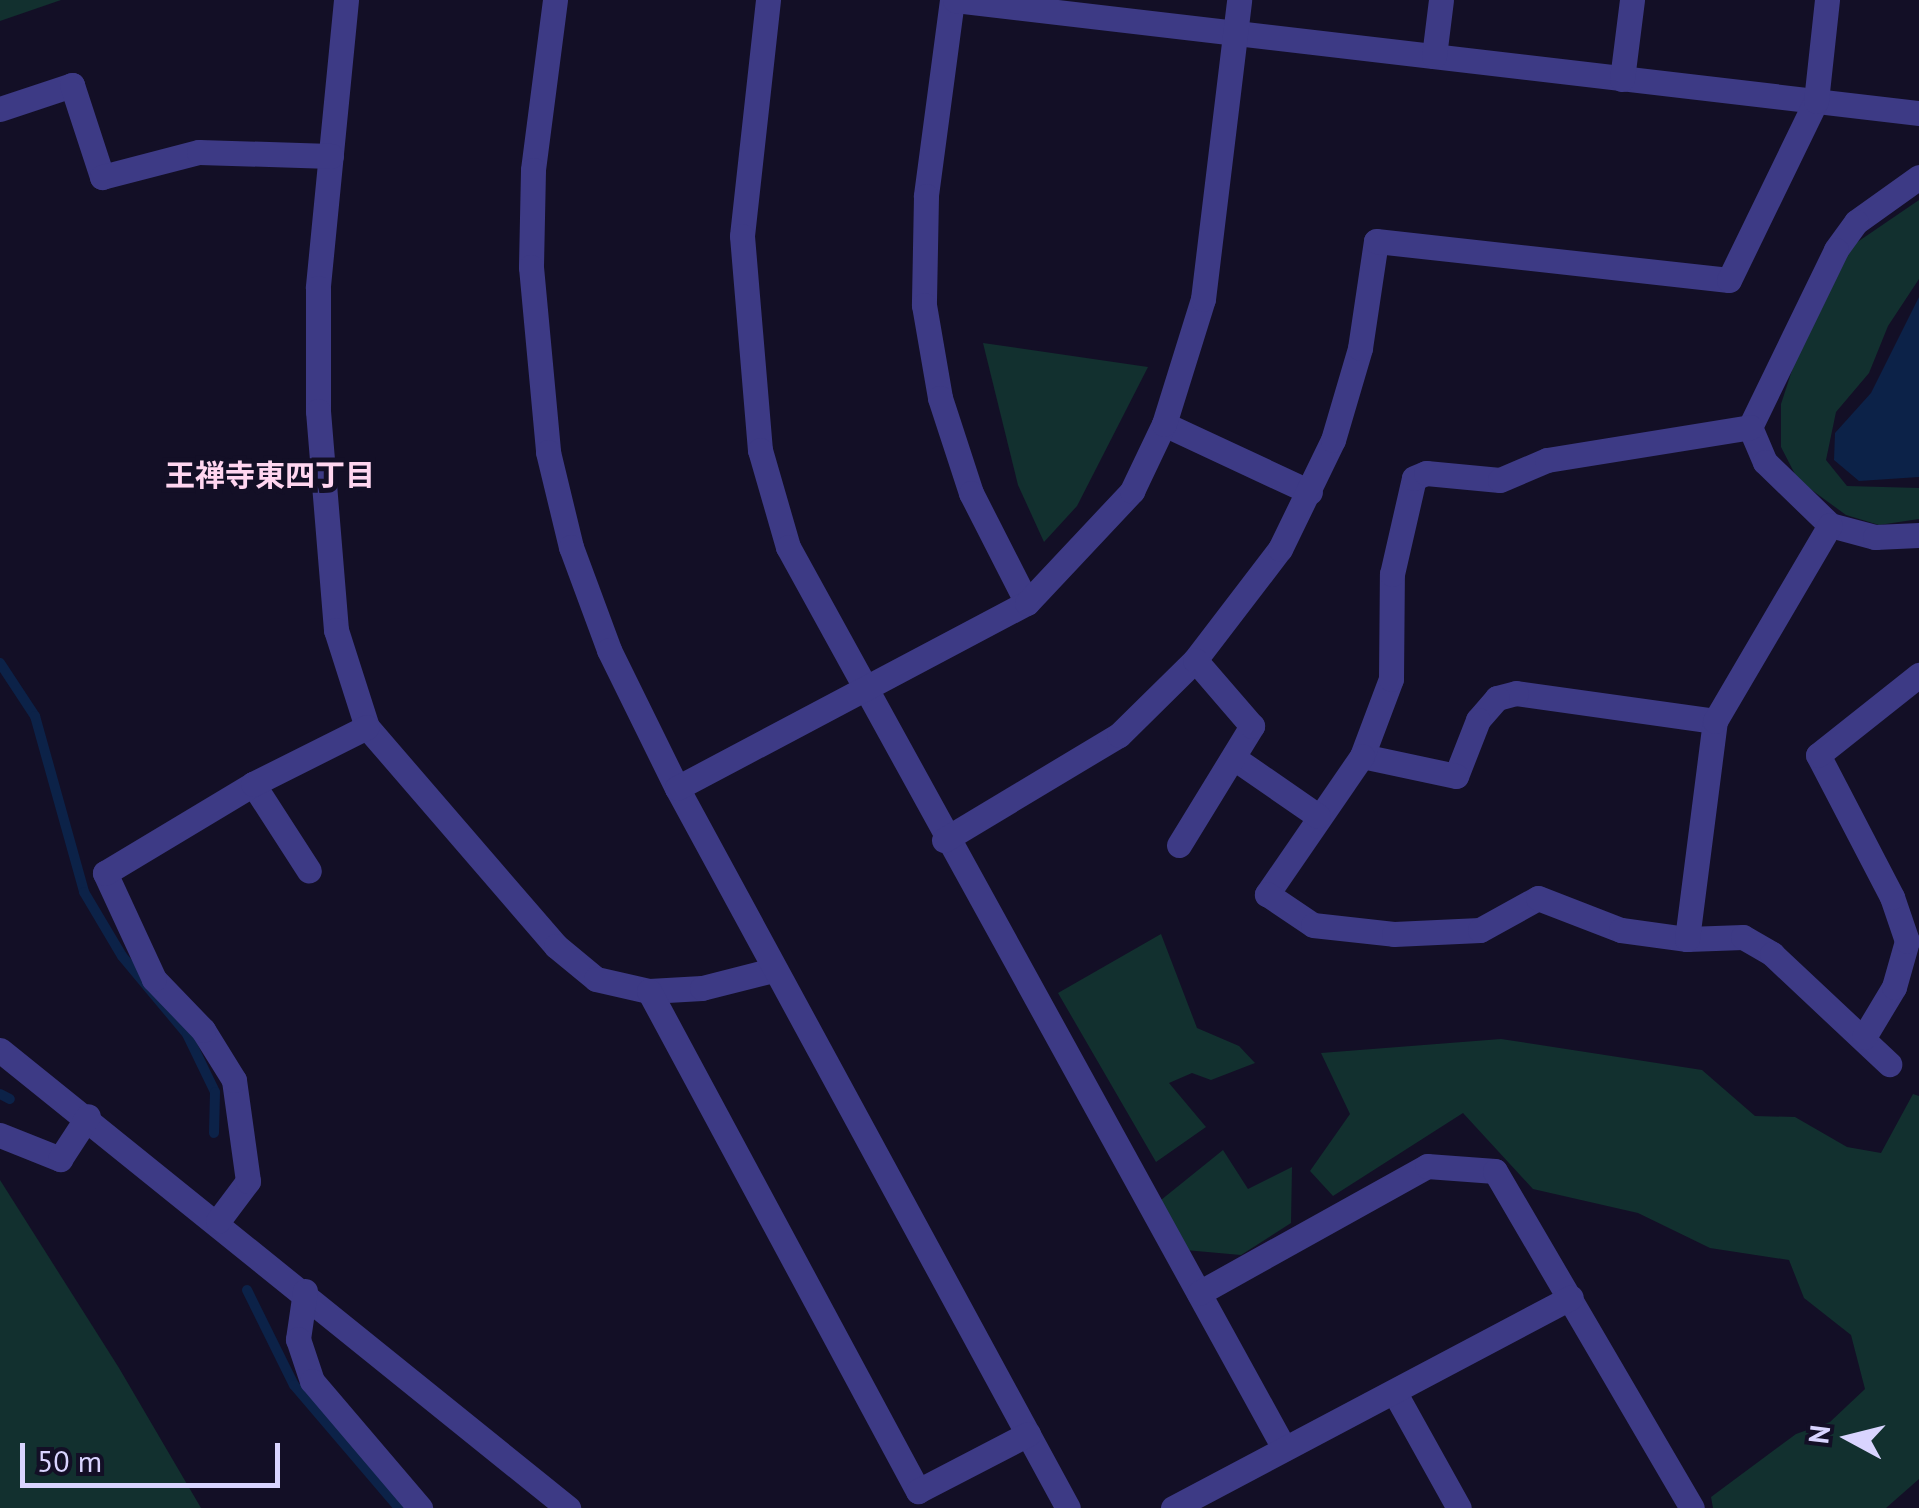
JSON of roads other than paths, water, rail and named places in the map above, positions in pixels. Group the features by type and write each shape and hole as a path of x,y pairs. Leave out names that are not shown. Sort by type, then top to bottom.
{"street":[{"path":"346,0 318,288 318,410 336,630 367,726 556,946 596,979 649,990 702,988 774,970"},
{"path":"555,0 534,170 534,348 548,452 571,547 609,650 676,788 1068,1508"},
{"path":"768,0 742,236 760,450 788,547 862,692 1284,1448"},
{"path":"1027,603 971,493 940,398 924,305 926,196 954,0 1057,6 1235,33 1919,113"},
{"path":"676,788 1027,603 1132,491 1164,424 1204,299 1239,0"},
{"path":"1434,56 1441,0"},
{"path":"1622,78 1632,0"},
{"path":"944,840 1119,735 1195,660 1280,550 1310,492 1360,348 1376,240 1729,280 1816,101 1827,0"},
{"path":"0,109 72,85 102,177 198,152 331,156"},
{"path":"1919,177 1856,222 1836,250 1750,427 1765,462 1830,525 1875,538 1919,535"},
{"path":"1164,424 1310,492"},
{"path":"1750,427 1547,460 1500,480 1426,473 1414,478 1392,574 1392,678 1362,756 1267,894 1313,926 1394,934 1480,930 1538,898 1621,930 1687,939 1742,937 1772,954 1889,1064"},
{"path":"1687,939 1715,721 1830,525"},
{"path":"1179,845 1252,726 1195,660"},
{"path":"1864,1037 1894,987 1906,940 1892,897 1818,755 1919,676"},
{"path":"1362,756 1456,776 1478,720 1497,698 1516,693 1715,721"},
{"path":"218,1221 248,1181 234,1080 202,1030 154,978 105,873 253,784 367,726"},
{"path":"1234,758 1318,816"},
{"path":"253,784 310,871"},
{"path":"649,990 918,1491 1028,1434"},
{"path":"0,1050 88,1116 568,1508"},
{"path":"0,1136 60,1159 88,1116"},
{"path":"1199,1293 1426,1166 1464,1164 1495,1171 1692,1508"},
{"path":"305,1292 298,1339 312,1381 420,1508"},
{"path":"1173,1508 1284,1448 1396,1395 1572,1298"},
{"path":"1396,1395 1458,1508"}],"water":[{"path":"1919,297 1919,477 1859,481 1834,460 1835,433 1871,393"}],"waterway":[{"path":"0,663 35,716 84,892 122,956 187,1034 215,1092 214,1133"},
{"path":"0,1094 10,1099"},
{"path":"247,1290 294,1385 399,1508"}],"district":[{"name":"王禅寺東四丁目","path":"270,475"}]}
